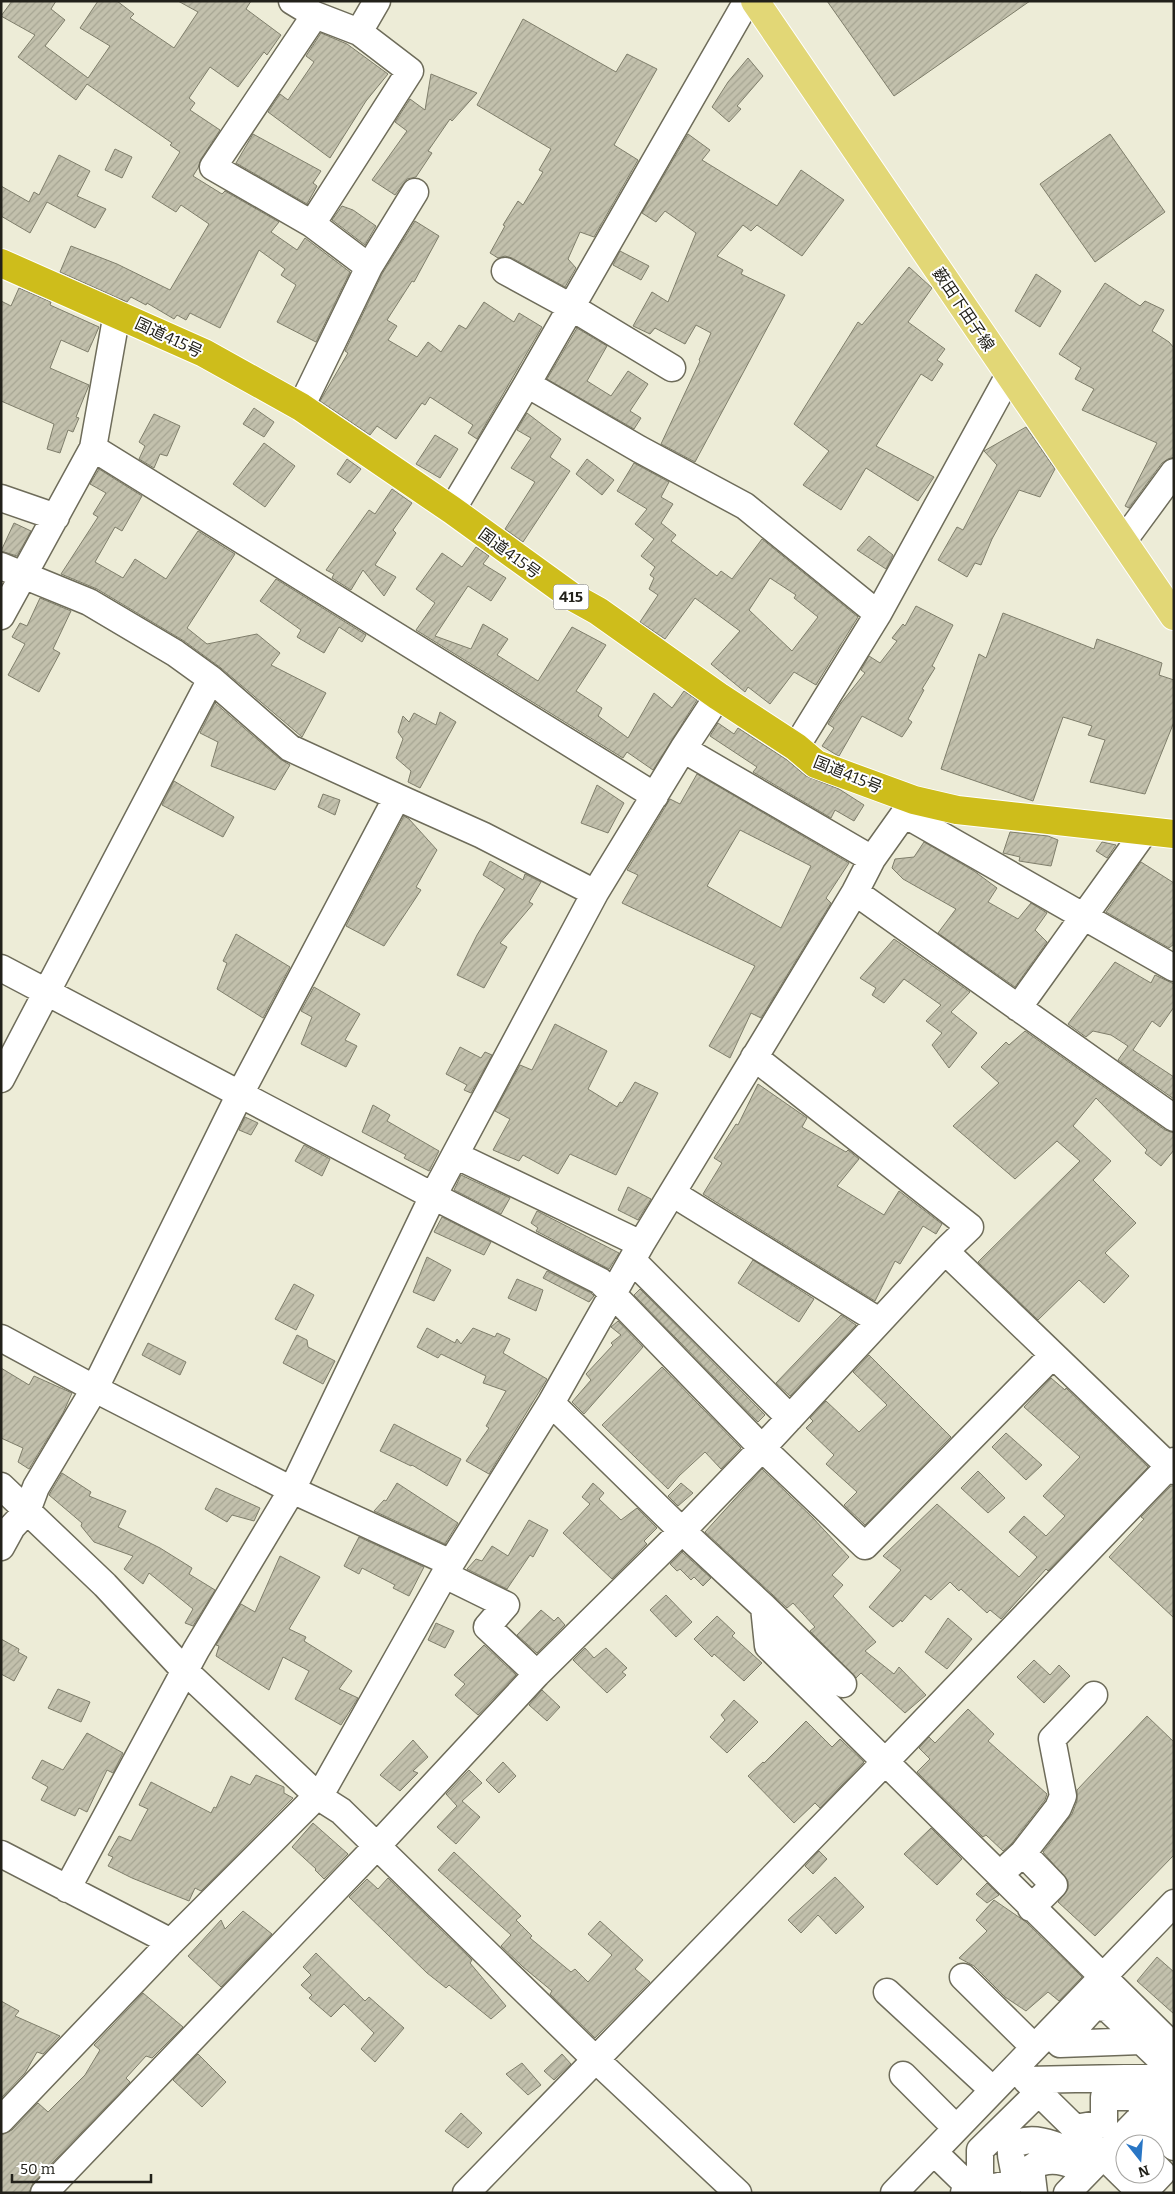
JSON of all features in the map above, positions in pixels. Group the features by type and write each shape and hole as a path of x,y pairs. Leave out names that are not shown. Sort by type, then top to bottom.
{"highway":[{"name":"国道415号","path":"1,263 204,353 301,407 452,510 571,596 598,611 718,696 796,747 816,764 909,807 957,810 1174,834"}],"main road":[{"name":"薮田下田子線","path":"755,1 1174,616"}],"street":[{"path":"292,1 315,15 359,32 410,71 312,224"},
{"path":"359,32 377,1"},
{"path":"452,510 527,384 747,1"},
{"path":"315,15 213,167 312,224 369,266"},
{"path":"301,407 369,266 415,192"},
{"path":"504,271 571,307 672,368"},
{"path":"1,616 13,570 56,517 93,448 117,313"},
{"path":"796,747 878,614 1009,375"},
{"path":"527,384 639,449 745,506 878,614"},
{"path":"93,448 655,796"},
{"path":"1124,540 1174,472"},
{"path":"1,498 56,517"},
{"path":"13,570 89,602 175,653 210,679 290,748 482,835 595,893"},
{"path":"1,1079 48,993 210,679"},
{"path":"68,1889 185,1671 292,1490 433,1196 595,893 683,749 718,696"},
{"path":"683,749 872,859"},
{"path":"1,1547 12,1526 27,1511 36,1487 95,1388 240,1094 397,797"},
{"path":"1,2120 171,1942 310,1803 319,1797 448,1569 551,1403 672,1193 854,892 872,859 909,807 1085,917 1174,968"},
{"path":"1018,1008 1145,831"},
{"path":"854,892 1174,1118"},
{"path":"1,968 433,1196 600,1281 612,1296 762,1448 865,1546 1052,1356"},
{"path":"44,2193 376,1847 537,1674 682,1531 762,1448 944,1251 970,1227 754,1058"},
{"path":"455,1155 637,1252 790,1418"},
{"path":"672,1193 879,1322"},
{"path":"466,2193 1172,1466 1052,1356 944,1251"},
{"path":"1,1338 448,1569 506,1605 487,1627 537,1674"},
{"path":"551,1403 843,1684"},
{"path":"1,1486 105,1584 185,1671 319,1797 340,1811 595,2059 738,2193"},
{"path":"764,1607 768,1646 1031,1908 1174,2047"},
{"path":"999,1875 1023,1853 1058,1808 1063,1796 1052,1739 1094,1695"},
{"path":"1023,1853 1054,1885 1031,1908"},
{"path":"1,1854 171,1942"},
{"path":"914,2193 968,2139 993,2090 1174,1903"},
{"path":"963,1978 1034,2047"},
{"path":"886,1992 993,2090"},
{"path":"894,2193 968,2139 1032,2086 1060,2044 1094,2007 1108,2008 1174,2072"},
{"path":"1060,2044 1141,2040"},
{"path":"903,2075 968,2139 980,2178 970,2191"},
{"path":"1032,2086 1162,2114"},
{"path":"1032,2086 1089,2149 1142,2193"},
{"path":"1067,2193 1104,2123 1104,2097 1162,2114"},
{"path":"1034,2193 1031,2168 1044,2160 1068,2162 1089,2149 1162,2114"},
{"path":"970,2191 1006,2185 1013,2181 1015,2174 1009,2157 1011,2147 1027,2140 1038,2140 1072,2150 1089,2149"},
{"path":"944,2162 970,2191"}],"building":[{"path":"12,1 56,1 51,9 65,20 45,46 88,78 110,46 80,28 98,1 117,1 134,14 130,18 174,48 198,12 178,1 251,1 246,9 281,35 267,55 264,52 238,87 210,67 189,98 195,103 190,110 220,130 201,159 193,176 222,194 225,191 279,222 271,232 297,250 305,238 350,272 316,342 277,322 296,285 281,275 285,269 259,250 220,328 190,313 186,320 177,315 174,319 147,303 146,305 131,297 127,302 60,272 71,246 117,264 170,290 209,224 181,205 176,212 152,197 180,152 170,145 172,143 87,84 76,100 18,57 35,35 1,16"},
{"path":"827,1 1030,1 894,96"},
{"path":"523,19 616,72 627,54 657,69 614,145 638,160 594,237 580,232 568,259 576,268 565,287 512,258 505,256 498,258 490,253 505,226 503,225 518,201 523,205 543,172 539,170 551,149 477,105"},
{"path":"321,33 347,44 388,74 366,101 330,158 268,112 280,94 288,100 314,62 306,56"},
{"path":"748,58 763,76 737,106 741,109 729,122 712,107 728,82"},
{"path":"431,74 477,93 452,121 450,119 428,151 432,153 416,177 407,179 395,195 372,180 407,131 395,122 410,99 425,110"},
{"path":"253,134 321,171 313,183 317,186 307,204 236,163"},
{"path":"688,134 710,150 702,160 777,206 801,170 844,200 802,256 757,225 751,231 743,225 717,256 743,270 741,274 785,295 695,462 661,444 711,333 696,325 685,344 655,328 650,334 633,326 652,292 668,302 696,233 665,211 656,222 642,213"},
{"path":"1110,134 1165,212 1095,262 1040,184"},
{"path":"115,149 132,157 122,178 105,170"},
{"path":"59,155 90,171 77,196 106,209 95,228 47,202 30,233 1,216 1,186 29,202 34,192 39,195"},
{"path":"342,206 353,210 376,226 365,245 332,220"},
{"path":"415,221 439,236 414,282 412,281 387,320 397,326 388,340 417,357 428,342 441,352 459,325 466,329 484,302 514,322 519,313 542,327 477,439 468,433 473,425 430,397 425,405 422,403 396,439 377,426 370,435 320,401 348,353 345,351 382,274"},
{"path":"620,251 649,266 641,280 613,265"},
{"path":"909,267 932,288 908,322 945,349 937,360 943,364 932,381 921,374 876,446 934,477 918,501 866,468 841,510 803,485 829,451 794,424 858,322 862,325"},
{"path":"1036,274 1061,291 1040,327 1015,311"},
{"path":"1105,283 1140,306 1145,301 1164,310 1152,331 1169,342 1174,348 1174,457 1162,463 1129,508 1125,506 1157,443 1082,410 1094,389 1075,379 1081,368 1059,354"},
{"path":"19,288 51,302 50,305 99,327 88,352 61,340 50,368 89,385 76,417 79,418 73,432 68,430 60,453 47,449 54,424 1,401 1,301 11,306"},
{"path":"577,328 607,346 587,381 611,396 628,371 648,384 630,411 641,418 634,429 547,379"},
{"path":"254,408 274,422 264,437 243,424"},
{"path":"527,413 561,439 550,457 570,471 523,542 505,529 535,482 511,468 531,438 517,430"},
{"path":"154,414 180,426 167,456 160,454 154,468 139,459 145,446 139,442"},
{"path":"1026,427 1055,469 1040,497 1019,490 992,539 981,565 975,563 967,577 938,560 957,527 963,530 997,465 984,451"},
{"path":"435,435 458,449 440,478 416,464"},
{"path":"264,443 295,466 265,507 233,484"},
{"path":"347,459 361,469 350,483 337,474"},
{"path":"587,459 614,480 602,495 576,474"},
{"path":"634,463 669,482 661,497 673,504 661,523 676,535 671,541 717,576 721,571 732,579 762,539 858,617 816,685 794,672 770,704 748,687 745,692 711,664 740,631 695,598 665,639 640,622 658,595 649,589 654,578 650,575 655,567 641,556 654,539 635,524 647,509 617,491","holes":["770,578 796,595 794,598 818,617 792,651 749,610"]},
{"path":"99,469 142,496 122,531 115,527 95,562 123,578 135,559 166,579 198,531 235,554 187,628 207,644 257,634 280,653 271,665 326,693 302,737 221,668 184,641 97,589 61,574 98,517 93,514 106,493 90,484"},
{"path":"392,489 412,503 393,530 396,533 375,565 396,577 384,596 363,570 351,590 332,578 334,574 326,570 369,510 375,514"},
{"path":"14,523 31,531 17,556 1,551"},
{"path":"869,536 893,555 886,569 857,550"},
{"path":"476,547 489,556 483,564 506,578 491,601 468,586 435,636 471,649 483,624 508,639 497,655 538,681 572,627 606,645 576,691 602,708 598,716 628,738 654,693 672,708 684,691 697,700 653,770 627,752 623,758 416,630 435,603 416,589 442,553 462,567"},
{"path":"276,579 366,635 362,642 339,627 324,653 297,637 301,630 260,601"},
{"path":"40,598 71,611 53,649 60,653 39,692 8,675 25,644 12,637 20,623 27,626"},
{"path":"916,606 953,625 932,666 935,668 922,689 924,690 908,719 912,722 902,737 862,716 839,756 835,754 822,746 834,728 828,724 841,703 865,673 861,670 869,656 880,663 897,641 892,638 903,624 905,626"},
{"path":"1003,613 1094,649 1097,639 1162,663 1159,675 1174,680 1174,722 1145,794 1090,782 1105,740 1088,735 1092,726 1063,717 1033,801 941,769 979,654 986,658"},
{"path":"215,703 280,759 290,765 275,790 211,766 218,742 200,733"},
{"path":"440,712 456,722 420,788 408,782 411,771 396,758 403,739 398,732 403,716 409,722 414,713 436,725"},
{"path":"718,723 734,734 738,728 787,760 806,776 839,789 864,805 854,821 835,810 831,818 753,772 757,767 710,736"},
{"path":"697,774 849,863 826,898 831,903 761,1018 751,1013 730,1058 709,1046 755,966 622,903 638,875 627,870 670,799 680,804","holes":["740,830 811,866 781,928 707,886"]},
{"path":"174,781 234,817 223,837 162,805"},
{"path":"597,785 624,803 608,833 581,823"},
{"path":"323,794 340,800 335,815 318,807"},
{"path":"404,816 437,850 416,887 421,890 384,946 346,926"},
{"path":"1010,832 1048,836 1058,840 1051,866 1019,861 1020,857 1003,853"},
{"path":"924,842 974,871 997,888 988,902 1018,919 1031,903 1047,913 1035,930 1047,942 1015,987 938,933 956,909 903,879 892,868 895,859 914,857"},
{"path":"1102,842 1116,845 1107,858 1096,851"},
{"path":"490,861 523,880 525,874 541,882 529,902 533,904 500,943 507,947 484,988 457,975 477,935 505,889 483,875"},
{"path":"1141,862 1174,883 1174,944 1169,948 1106,912"},
{"path":"236,934 290,967 263,1018 217,989 227,963 223,961"},
{"path":"894,939 970,992 951,1012 977,1033 949,1068 932,1045 942,1033 926,1021 941,1005 904,979 884,1003 872,995 876,988 860,978"},
{"path":"1115,962 1151,983 1155,975 1174,984 1174,1007 1160,1027 1152,1021 1133,1050 1174,1077 1174,1099 1118,1060 1128,1046 1111,1035 1093,1031 1086,1037 1068,1024"},
{"path":"314,987 360,1014 345,1040 357,1046 346,1067 301,1044 312,1017 301,1011"},
{"path":"555,1024 607,1051 588,1089 617,1107 620,1102 622,1103 635,1082 658,1093 616,1175 570,1154 558,1174 523,1155 519,1161 493,1150 510,1119 495,1111 520,1065 532,1070"},
{"path":"1025,1031 1165,1130 1174,1133 1174,1150 1161,1166 1145,1153 1147,1150 1096,1098 1073,1126 1111,1161 1093,1180 1136,1223 1105,1253 1129,1276 1104,1303 1079,1280 1038,1320 978,1262 1080,1161 1057,1141 1015,1179 953,1126 999,1083 981,1067 1006,1042 1009,1045"},
{"path":"460,1047 481,1058 485,1052 492,1055 471,1093 464,1090 467,1085 446,1074"},
{"path":"758,1084 807,1118 802,1127 846,1152 848,1150 859,1159 837,1186 884,1215 899,1191 942,1224 936,1234 923,1226 900,1264 895,1261 875,1301 703,1194 722,1163 714,1158 736,1124 738,1125"},
{"path":"373,1105 390,1115 387,1121 439,1151 429,1171 404,1158 406,1155 362,1132"},
{"path":"245,1117 258,1123 251,1135 239,1130"},
{"path":"304,1145 330,1159 322,1176 295,1161"},
{"path":"461,1175 510,1198 501,1214 454,1190"},
{"path":"628,1187 651,1199 638,1220 618,1210"},
{"path":"537,1211 619,1253 609,1269 536,1231 538,1228 531,1223"},
{"path":"442,1217 491,1242 484,1255 434,1232"},
{"path":"427,1257 451,1270 434,1301 413,1292"},
{"path":"753,1260 814,1299 799,1322 738,1283"},
{"path":"547,1271 594,1296 589,1302 543,1278"},
{"path":"517,1279 543,1290 536,1311 508,1298"},
{"path":"294,1284 314,1295 296,1330 275,1319"},
{"path":"640,1289 765,1415 758,1422 634,1295"},
{"path":"841,1315 856,1325 790,1396 776,1383"},
{"path":"618,1321 643,1347 584,1414 572,1402 591,1380 586,1374 613,1345 611,1343 621,1335 611,1327"},
{"path":"427,1328 455,1343 457,1339 461,1344 473,1328 495,1337 497,1333 510,1339 503,1353 547,1379 489,1474 466,1461 489,1428 486,1426 506,1391 483,1383 486,1376 441,1354 438,1358 417,1347"},
{"path":"297,1335 307,1340 308,1347 335,1361 323,1384 283,1363"},
{"path":"148,1343 186,1362 180,1375 142,1355"},
{"path":"869,1355 951,1437 865,1525 844,1505 857,1492 826,1464 834,1455 806,1428 813,1421 810,1418 826,1401 859,1432 887,1405 853,1372"},
{"path":"662,1367 741,1448 721,1469 705,1452 668,1489 602,1425"},
{"path":"1,1368 29,1385 34,1376 72,1393 63,1413 29,1469 18,1462 23,1448 1,1438"},
{"path":"1051,1378 1065,1390 1066,1388 1148,1467 1048,1571 1046,1569 1001,1619 990,1610 987,1613 961,1589 959,1591 950,1582 931,1600 925,1595 902,1622 901,1620 893,1627 869,1607 901,1570 883,1556 937,1504 1019,1577 1037,1557 1009,1532 1024,1516 1046,1536 1065,1516 1043,1496 1080,1457 1024,1407"},
{"path":"394,1424 461,1459 447,1486 412,1465 380,1451"},
{"path":"1006,1433 1042,1465 1026,1480 992,1447"},
{"path":"762,1469 813,1518 849,1557 832,1575 843,1585 833,1596 876,1642 865,1651 894,1674 899,1667 926,1695 905,1713 861,1673 856,1678 810,1631 815,1627 793,1603 787,1608 705,1532"},
{"path":"978,1471 1005,1498 988,1513 961,1488"},
{"path":"62,1473 91,1492 89,1496 126,1511 118,1527 160,1548 192,1568 189,1574 215,1590 193,1626 185,1623 193,1609 149,1573 143,1584 124,1569 133,1556 94,1542 81,1526 82,1523 49,1495"},
{"path":"397,1483 458,1523 445,1544 374,1511 384,1500 386,1501"},
{"path":"593,1483 604,1493 599,1499 621,1520 637,1508 657,1528 644,1541 647,1544 612,1579 563,1533 590,1504 582,1497"},
{"path":"681,1483 693,1493 678,1506 668,1496"},
{"path":"1171,1486 1174,1486 1174,1618 1109,1557 1144,1519 1141,1517"},
{"path":"216,1488 260,1508 254,1521 232,1515 227,1522 205,1509"},
{"path":"529,1520 548,1530 533,1557 530,1555 507,1589 467,1569 476,1559 482,1561 492,1546 508,1556"},
{"path":"359,1537 424,1567 409,1596 393,1588 395,1585 362,1568 359,1574 344,1566"},
{"path":"682,1552 711,1578 703,1586 694,1577 691,1580 680,1569 677,1571 670,1564"},
{"path":"280,1556 320,1577 289,1629 306,1637 304,1641 352,1671 339,1689 358,1698 341,1725 295,1699 309,1671 283,1657 269,1690 216,1656 219,1646 216,1645 241,1604 255,1612"},
{"path":"666,1595 692,1622 676,1637 650,1610"},
{"path":"541,1610 554,1621 558,1617 565,1625 537,1653 517,1635"},
{"path":"717,1616 735,1633 732,1636 762,1663 744,1681 714,1654 712,1657 694,1639"},
{"path":"948,1618 972,1639 947,1669 925,1652"},
{"path":"436,1623 454,1631 445,1648 428,1640"},
{"path":"1,1639 19,1649 18,1652 27,1657 14,1681 1,1674"},
{"path":"484,1645 516,1675 478,1715 455,1695 465,1684 454,1675"},
{"path":"585,1648 594,1658 606,1648 627,1668 622,1672 626,1675 607,1693 573,1660"},
{"path":"1034,1660 1050,1675 1059,1665 1070,1676 1044,1703 1017,1677"},
{"path":"58,1689 90,1702 81,1722 48,1708"},
{"path":"542,1690 560,1707 547,1721 529,1705"},
{"path":"734,1700 758,1722 727,1753 710,1737 725,1720 721,1715"},
{"path":"968,1709 994,1734 988,1741 1047,1794 1045,1800 1012,1843 1003,1851 986,1835 983,1837 917,1772 930,1759 919,1748 929,1737 935,1743"},
{"path":"1147,1716 1174,1742 1174,1855 1095,1936 1058,1902 1068,1889 1068,1881 1043,1852 1072,1814 1077,1801 1077,1790"},
{"path":"806,1721 832,1747 840,1739 864,1762 820,1808 815,1803 794,1823 748,1776 764,1763"},
{"path":"87,1733 123,1753 113,1773 107,1770 87,1812 79,1808 75,1816 41,1800 48,1787 32,1778 42,1760 63,1770"},
{"path":"413,1740 428,1757 413,1771 418,1773 400,1791 380,1775"},
{"path":"503,1762 516,1776 499,1793 486,1780"},
{"path":"469,1770 482,1783 462,1801 480,1817 456,1844 437,1827 457,1806 446,1794"},
{"path":"256,1775 284,1787 284,1793 293,1798 201,1891 195,1888 189,1901 108,1866 113,1857 108,1855 119,1836 131,1841 148,1809 139,1805 151,1782 211,1813 214,1807 216,1808 231,1776 250,1785"},
{"path":"313,1823 348,1854 324,1879 292,1847"},
{"path":"931,1828 962,1859 937,1885 904,1854"},
{"path":"819,1851 827,1859 813,1874 805,1866"},
{"path":"454,1852 521,1916 516,1920 532,1936 530,1938 571,1972 575,1969 588,1982 612,1955 588,1934 600,1921 643,1960 635,1969 650,1982 595,2038 550,1994 552,1991 501,1946 511,1935 438,1870"},
{"path":"835,1877 864,1907 836,1934 818,1915 801,1933 788,1920"},
{"path":"388,1878 472,1960 470,1963 506,2006 491,2019 449,1985 446,1988 427,1973 349,1897 367,1879 378,1889"},
{"path":"987,1883 999,1895 987,1903 976,1894"},
{"path":"994,1900 1026,1922 1082,1977 1059,2001 1048,1992 1026,2011 1005,1997 974,1966 959,1958 987,1931 976,1920"},
{"path":"243,1911 272,1934 221,1987 188,1956 221,1920 225,1929"},
{"path":"316,1953 365,2001 369,1997 404,2028 375,2062 361,2049 374,2033 344,2004 331,2017 309,1998 312,1995 301,1985 311,1975 303,1967"},
{"path":"1157,1957 1174,1972 1174,2014 1137,1981"},
{"path":"143,1993 183,2027 152,2058 146,2056 126,2078 130,2082 33,2183 29,2193 1,2193 1,2135 12,2130 38,2103 48,2112 85,2075 100,2050 94,2045"},
{"path":"1,2001 19,2011 15,2016 60,2036 43,2054 37,2052 25,2073 1,2098"},
{"path":"198,2054 226,2082 202,2107 173,2080"},
{"path":"562,2054 571,2064 554,2080 544,2071"},
{"path":"522,2063 541,2085 528,2095 506,2074"},
{"path":"461,2113 482,2133 468,2148 445,2131"}]}
